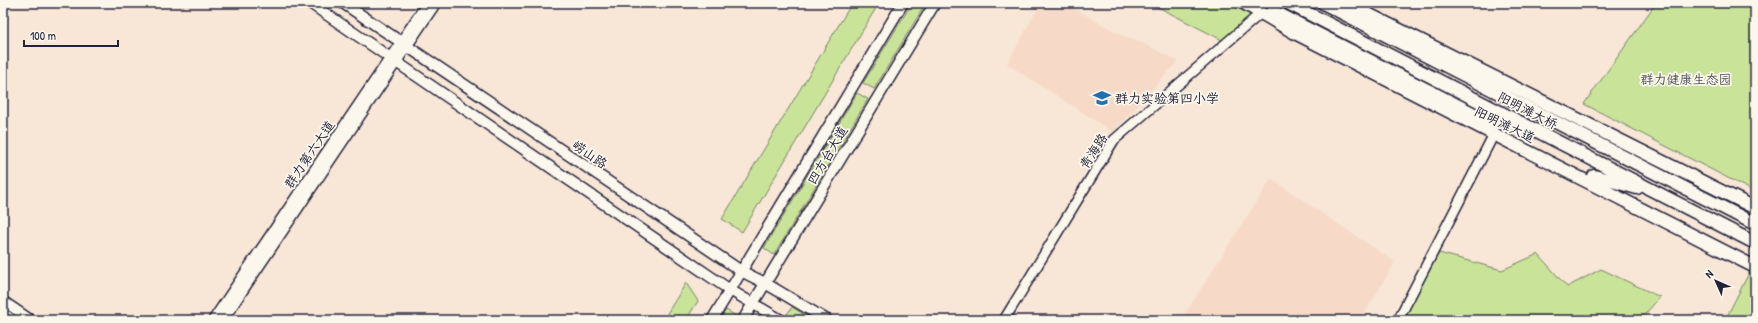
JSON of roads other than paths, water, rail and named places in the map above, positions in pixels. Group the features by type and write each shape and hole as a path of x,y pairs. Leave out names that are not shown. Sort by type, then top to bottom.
{"highway":[{"name":"阳明滩大道","path":"1244,3 1259,8 1316,44 1755,267"},
{"name":"阳明滩大桥","path":"1288,3 1755,243"},
{"name":"阳明滩大桥","path":"1323,3 1755,224"},
{"path":"1346,3 1755,208"},
{"path":"1364,3 1755,202"},
{"path":"1259,8 1350,51 1755,258"},
{"path":"1617,138 1675,183"},
{"path":"1594,176 1664,196"}],"main road":[{"path":"310,3 730,290 781,320"},
{"name":"崂山路","path":"343,3 742,271 827,320"},
{"name":"群力第六大道","path":"223,320 393,60 427,3"},
{"name":"群力第六大道","path":"403,44 436,3"},
{"name":"四方台大道","path":"712,320 903,3"},
{"name":"四方台大道","path":"743,320 935,3"},
{"name":"青海路","path":"1004,320 1114,140 1259,8"},
{"name":"群力第六大道","path":"213,320 393,60"},
{"path":"1398,320 1494,134"},
{"path":"3,301 31,320"},
{"path":"3,313 13,320"}],"place":[{"name":"群力实验第四小学","path":"1102,98"}],"park label":[{"name":"群力健康生态园","path":"1686,79"}]}
